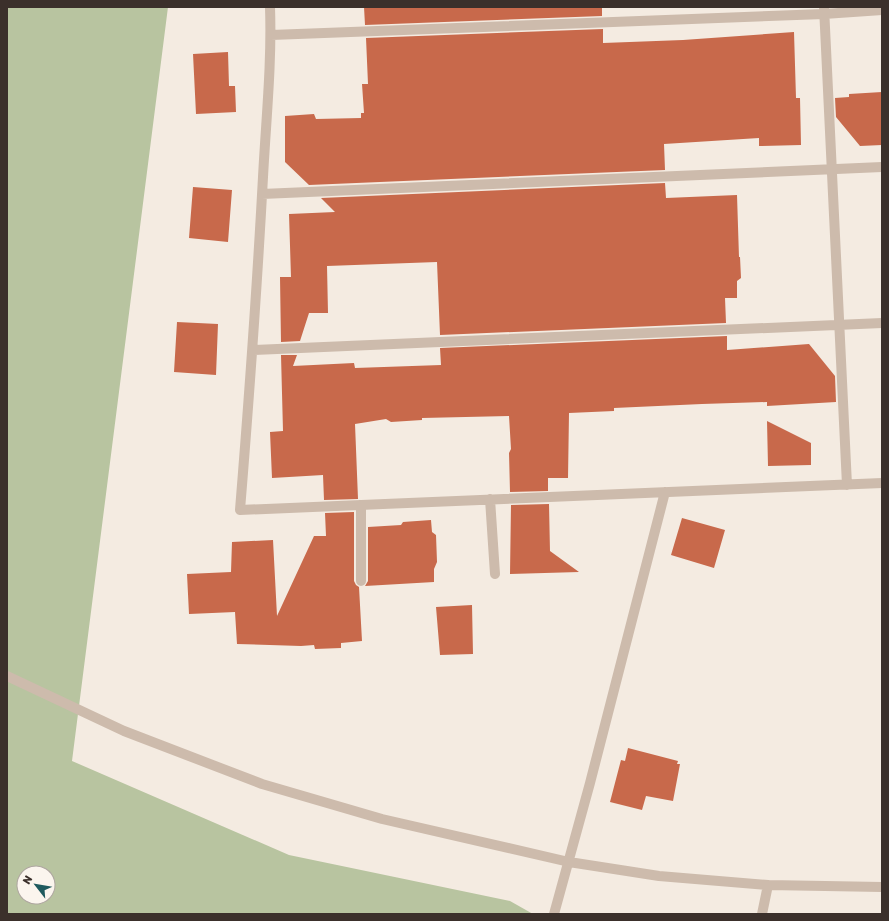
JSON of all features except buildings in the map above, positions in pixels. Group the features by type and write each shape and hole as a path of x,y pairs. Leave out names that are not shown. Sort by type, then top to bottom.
{"street":[{"path":"270,7 271,35 253,350 240,510 882,483"},
{"path":"271,35 824,10 882,10"},
{"path":"824,10 847,485"},
{"path":"262,194 882,167"},
{"path":"253,350 882,323"},
{"path":"554,914 666,492"},
{"path":"490,499 495,574"},
{"path":"361,505 361,581"},
{"path":"7,676 124,731 262,784 382,819 569,862 659,876 768,884 882,887"},
{"path":"762,914 768,884"}],"green space":[{"path":"7,7 168,7 72,761 289,855 510,901 533,914 7,914"}]}
